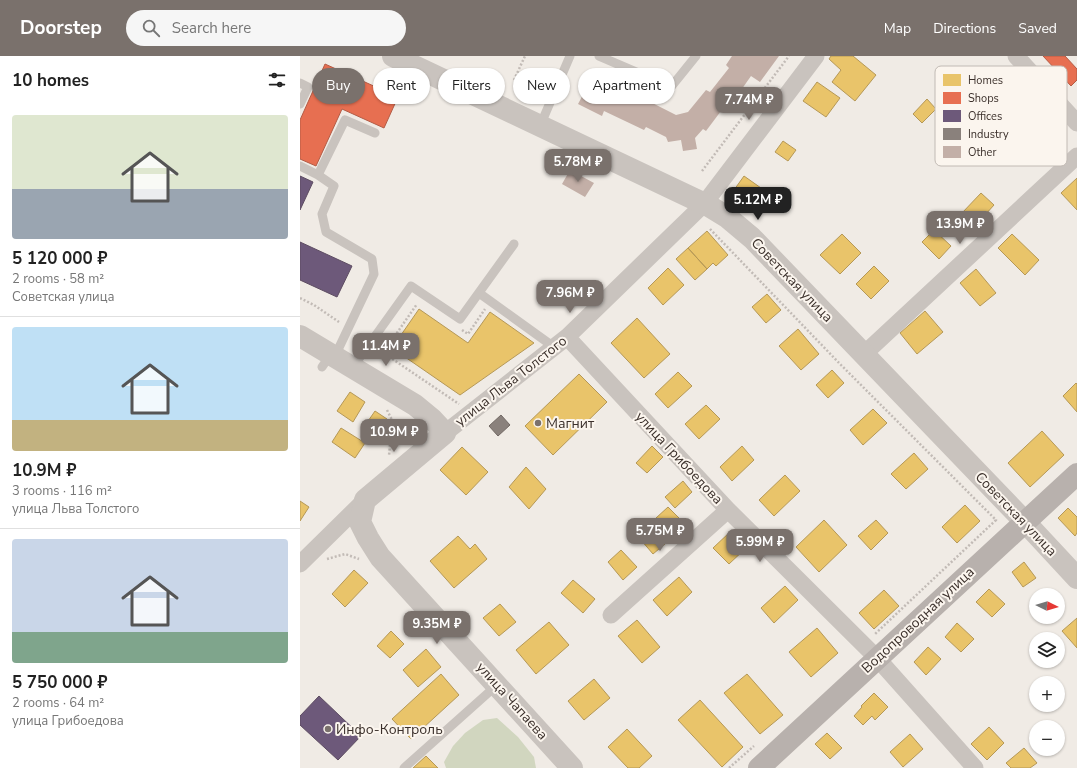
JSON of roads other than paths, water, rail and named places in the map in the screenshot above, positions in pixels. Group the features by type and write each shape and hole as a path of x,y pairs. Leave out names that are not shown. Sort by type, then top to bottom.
{"main road":[{"name":"Водопроводная улица","path":"759,768 876,658 1077,474"}],"street":[{"name":"Советская улица","path":"393,56 540,126 704,214 726,217 752,238 1077,578"},
{"name":"улица Льва Толстого","path":"300,564 365,500 444,433 560,342 704,214 816,56"},
{"path":"1016,56 1025,66"},
{"path":"1067,112 1077,123"},
{"path":"1067,165 1077,156"},
{"path":"863,355 1066,166"},
{"path":"300,336 329,359 353,367 416,405 432,419 444,433"},
{"name":"улица Грибоедова","path":"560,342 876,658 975,768"},
{"name":"улица Чапаева","path":"365,500 360,522 380,557 572,768"},
{"path":"611,615 728,510"}],"lane":[{"path":"540,126 570,56"},
{"path":"601,56 671,87 696,56"},
{"path":"300,83 308,87 300,104"},
{"path":"318,174 345,120 375,133"},
{"path":"300,166 318,174 334,186 322,214 326,232 372,259 374,274 348,328 329,359"},
{"path":"353,367 411,286 460,319 514,244"},
{"path":"479,293 560,342"},
{"path":"404,768 497,685"}],"place":[{"name":"Магнит","path":"538,423"},
{"name":"Инфо-Контроль","path":"328,729"}]}
